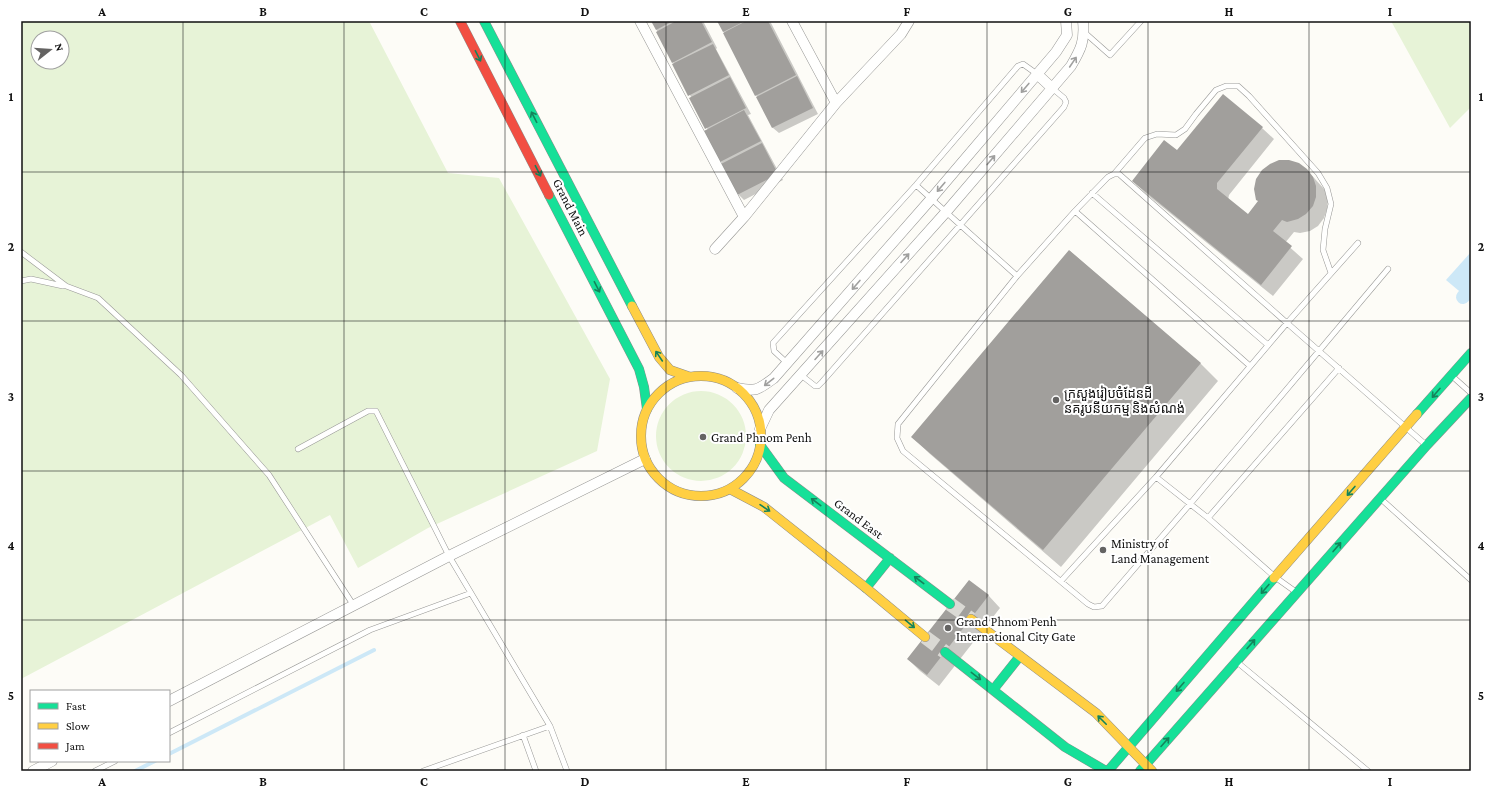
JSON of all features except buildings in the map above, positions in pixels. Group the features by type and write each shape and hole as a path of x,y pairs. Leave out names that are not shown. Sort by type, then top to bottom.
{"street":[{"name":"Grand Main","path":"460,21 640,369 647,409"},
{"name":"Grand Main","path":"484,21 659,357 670,370 690,377"},
{"path":"640,21 744,217"},
{"path":"792,21 836,103"},
{"path":"715,249 744,217 836,103 901,34 909,21"},
{"path":"760,429 769,410 946,212 1070,66 1080,50 1084,32 1083,21"},
{"path":"737,388 753,391 774,378 931,199 1056,52 1067,35 1067,25 1084,32"},
{"path":"1037,74 1052,88"},
{"path":"945,652 1066,747 1107,771 1129,748 1275,577 1471,353"},
{"path":"690,377 711,377 737,388 746,396 755,411 760,429 760,446 755,462 746,477 730,489 717,495 700,497 683,494 667,486 656,477 645,459 641,442 642,425 647,409 657,394 670,384 690,377"},
{"path":"1142,768 1427,445 1471,398"},
{"name":"Grand East","path":"760,446 784,478 950,604"},
{"path":"170,700 449,556 645,459"},
{"path":"730,489 764,507 866,588 924,637"},
{"path":"866,588 890,558"},
{"path":"971,619 1096,714 1129,748 1142,768 1152,771"},
{"path":"994,690 1020,656"},
{"path":"33,771 50,762"}],"lane":[{"path":"1084,32 1110,54 1141,21"},
{"path":"787,363 774,351 773,343 916,185 1018,66 1023,64 1037,74"},
{"path":"1331,273 1323,250 1325,229 1331,204 1327,188 1318,173 1249,96 1238,86 1226,86 1216,90 1185,129 1176,135 1157,134 1145,138 1114,174 1108,177 1075,211 1017,276 898,424 897,438 903,451 1088,604 1094,607 1102,606 1388,269"},
{"path":"801,375 815,386 818,386 822,382 1064,107 1066,102 1064,98 1052,88"},
{"path":"1114,174 1119,174 1427,445"},
{"path":"916,185 1017,276"},
{"path":"1092,193 1268,346"},
{"path":"1075,211 1250,366"},
{"path":"1061,581 1156,477 1287,323 1358,243"},
{"path":"21,252 66,286"},
{"path":"21,281 31,280 66,286 98,298 186,381 269,475 354,606"},
{"path":"1208,518 1339,368"},
{"path":"1451,375 1471,393"},
{"path":"298,448 368,411 376,411 449,556 550,726 566,771"},
{"path":"1156,477 1208,518 1275,577 1297,593"},
{"path":"1380,498 1471,580"},
{"path":"170,732 370,630 471,593"},
{"path":"1236,662 1368,771"},
{"path":"423,771 550,726"},
{"path":"523,735 536,771"},
{"path":"95,771 112,762"}],"green space":[{"path":"21,21 369,21 448,173 499,178 610,379 597,451 428,528 358,568 330,515 21,679"},
{"path":"1391,21 1471,21 1471,107 1450,128"},
{"path":"701,391 718,394 733,404 743,419 746,436 743,453 733,468 718,478 701,481 684,478 669,468 659,453 656,436 659,419 669,404 684,394"}],"water":[{"path":"1471,252 1471,301 1446,280"}],"waterway":[{"path":"1463,297 1471,287"},
{"path":"170,753 374,650"},
{"path":"135,771 153,762"}],"tunnel":[{"path":"950,604 971,619"},
{"path":"925,637 945,652"}],"traffic: fast":[{"path":"484,21 632,306"},
{"path":"549,195 639,369 644,387 647,409"},
{"path":"1417,414 1471,353"},
{"path":"1140,771 1427,445 1471,398"},
{"path":"760,445 784,478 950,604"},
{"path":"866,588 890,558"},
{"path":"1108,771 1274,578"},
{"path":"945,652 1065,747 1106,771"},
{"path":"993,690 1020,656"}],"traffic: slow":[{"path":"632,306 659,357 670,370 690,377"},
{"path":"701,376 713,377 724,381 734,386 743,394 751,403 756,413 760,424 761,436 760,448 756,459 751,469 743,478 734,486 724,491 713,495 701,496 689,495 678,491 668,486 659,478 651,469 646,459 642,448 641,436 642,424 646,413 651,403 659,394 668,386 678,381 689,377 701,376"},
{"path":"1274,578 1417,414"},
{"path":"730,489 764,507 925,637"},
{"path":"971,619 1096,713 1152,771"}],"traffic: jam":[{"path":"460,21 549,195"}],"place":[{"name":"ក្រសួងរៀបចំដែនដី នគរូបនីយកម្ម និងសំណង់","path":"1056,400"},
{"name":"Grand Phnom Penh","path":"703,437"},
{"name":"Ministry of Land Management","path":"1103,550"},
{"name":"Grand Phnom Penh International City Gate","path":"948,628"}]}
